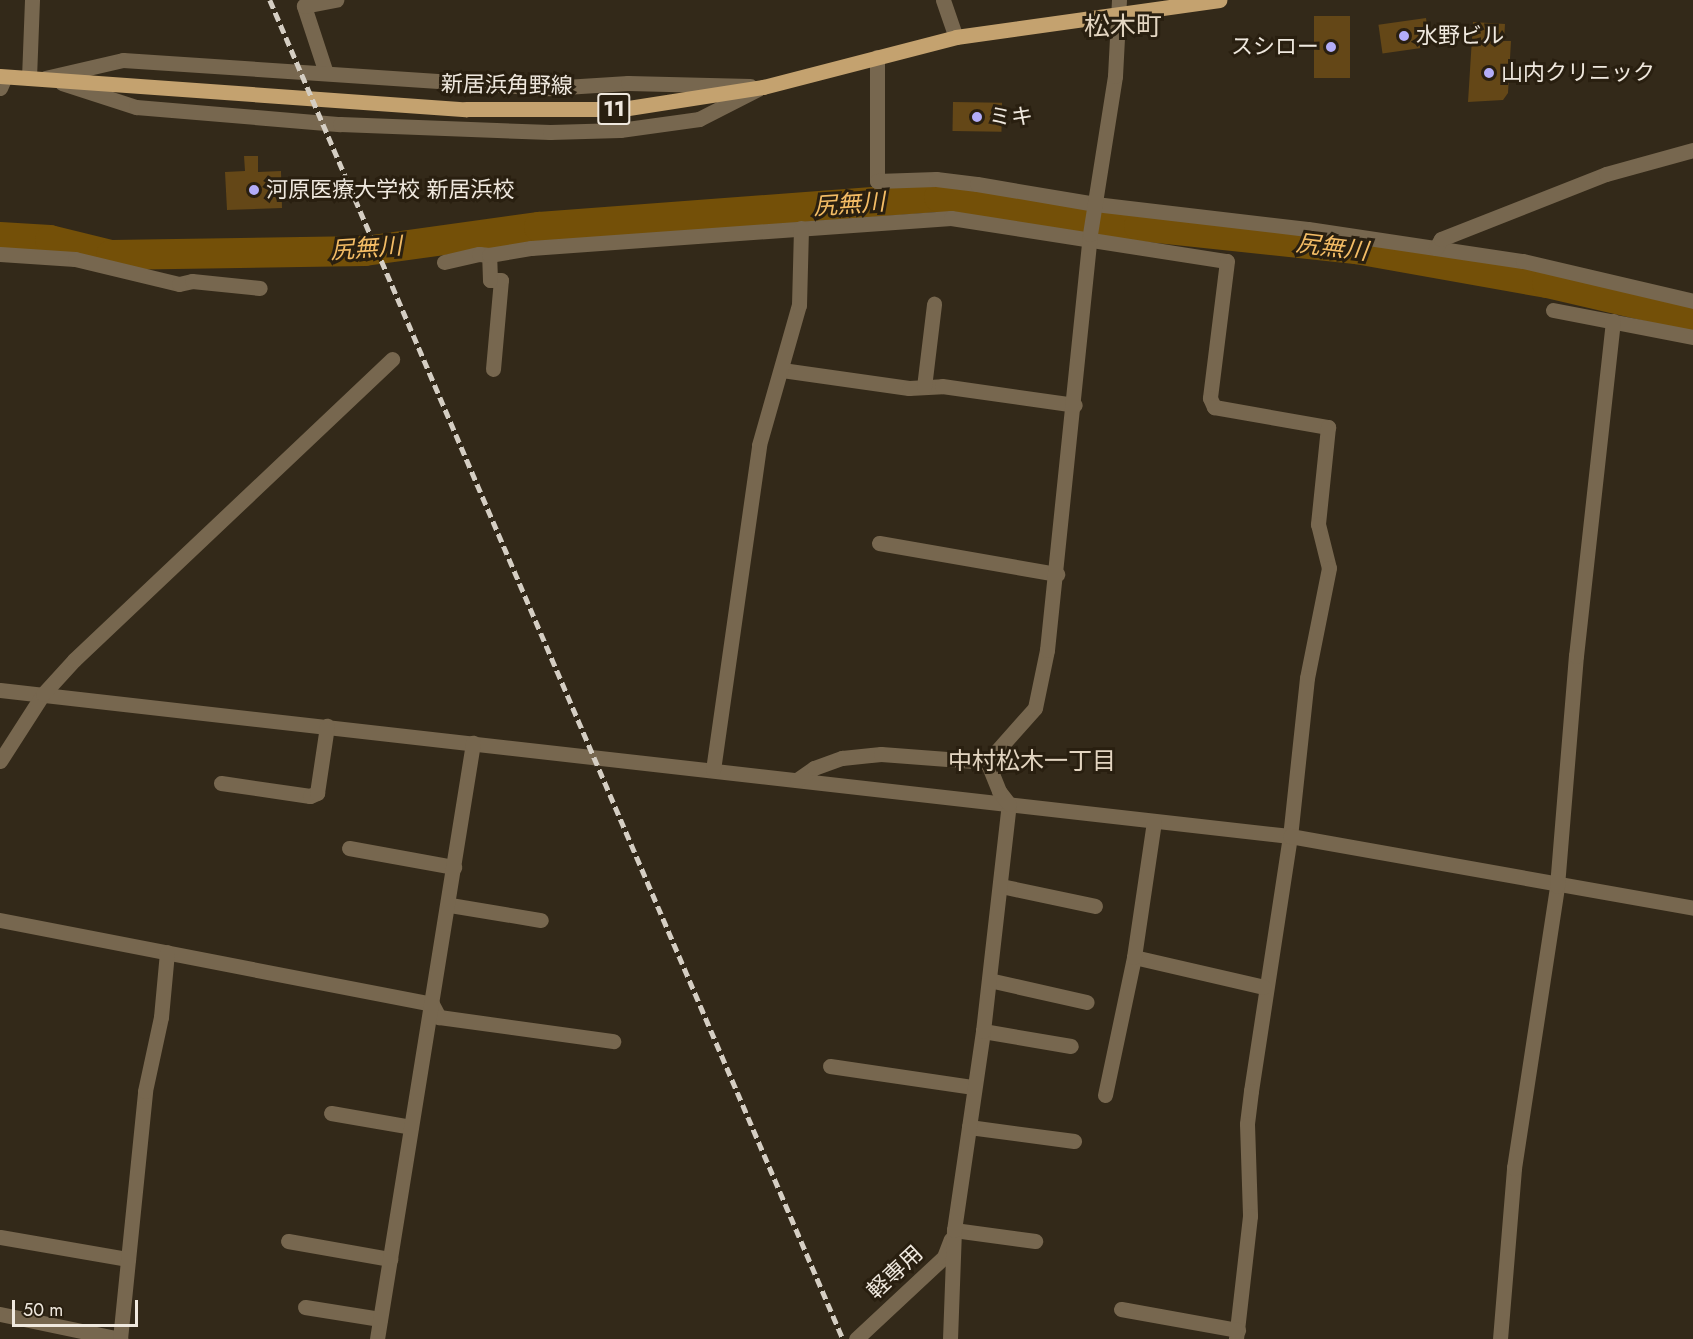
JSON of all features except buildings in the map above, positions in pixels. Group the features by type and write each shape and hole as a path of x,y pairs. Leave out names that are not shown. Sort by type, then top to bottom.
{"main road":[{"name":"新居浜角野線","path":"2,80 45,78 466,109 622,108 763,87 956,37 1119,7 1219,0"}],"street":[{"path":"29,78 32,0"},
{"path":"326,73 304,6 336,0"},
{"path":"944,0 956,37"},
{"path":"987,762 1035,708 1047,650 1075,405 1090,237 1115,76 1119,7"},
{"path":"877,57 877,181 936,179 1095,206 1436,248 1523,261 1693,301"},
{"path":"45,78 123,60 549,88 628,82 763,87"},
{"path":"45,78 136,107 340,124 550,132 620,130 699,119 763,87"},
{"path":"1436,248 1442,239 1606,174 1693,150"},
{"path":"444,262 479,254 489,255 531,248 951,218 1090,237 1227,261 1210,398 1214,407 1328,427 1318,524 1329,568 1307,678 1290,836 1264,987 1247,1124 1250,1216 1237,1334 1121,1309"},
{"path":"713,770 759,445 799,305 801,228"},
{"path":"0,254 75,259 179,284 192,281 260,288"},
{"path":"489,255 490,280 501,280 493,369"},
{"path":"924,387 934,304"},
{"path":"1553,310 1693,337"},
{"path":"1500,1339 1514,1168 1557,886 1576,656 1613,321"},
{"path":"0,761 43,694 264,476 360,393 392,359"},
{"path":"782,370 924,387 942,386 1075,405"},
{"path":"879,543 1057,574"},
{"path":"0,690 1290,836 1557,886 1693,908"},
{"path":"221,783 310,796 317,793 327,726"},
{"path":"377,1339 450,905 473,744"},
{"path":"797,780 814,768 842,758 881,754 987,762"},
{"path":"950,1339 954,1230 973,1087 983,1031 1009,804 987,762"},
{"path":"1105,1095 1134,957 1154,822"},
{"path":"349,848 454,867"},
{"path":"1001,885 1095,906"},
{"path":"450,905 541,920"},
{"path":"0,920 432,1005 439,1017 613,1041"},
{"path":"0,1314 120,1339 145,1091 161,1017 167,952"},
{"path":"1134,957 1264,987"},
{"path":"989,980 1087,1002"},
{"path":"983,1031 1071,1046"},
{"path":"830,1066 973,1087"},
{"path":"331,1113 411,1127"},
{"path":"969,1127 1074,1141"},
{"path":"954,1230 1035,1241"},
{"name":"軽専用","path":"856,1339 944,1257 954,1230"},
{"path":"0,1237 128,1259"},
{"path":"288,1241 390,1259"},
{"path":"305,1307 380,1319"}],"waterway":[{"name":"尻無川","path":"0,237 50,240 111,255 365,251 539,227 939,197 1139,226 1356,249 1547,283 1693,317"}],"railway":[{"path":"270,0 843,1339"}],"place":[{"name":"水野ビル","path":"1404,36"},
{"name":"スシロー","path":"1331,47"},
{"name":"山内クリニック","path":"1489,73"},
{"name":"ミキ","path":"977,117"},
{"name":"河原医療大学校 新居浜校","path":"254,190"}],"district":[{"name":"松木町","path":"1123,27"},
{"name":"中村松木一丁目","path":"1032,761"}]}
